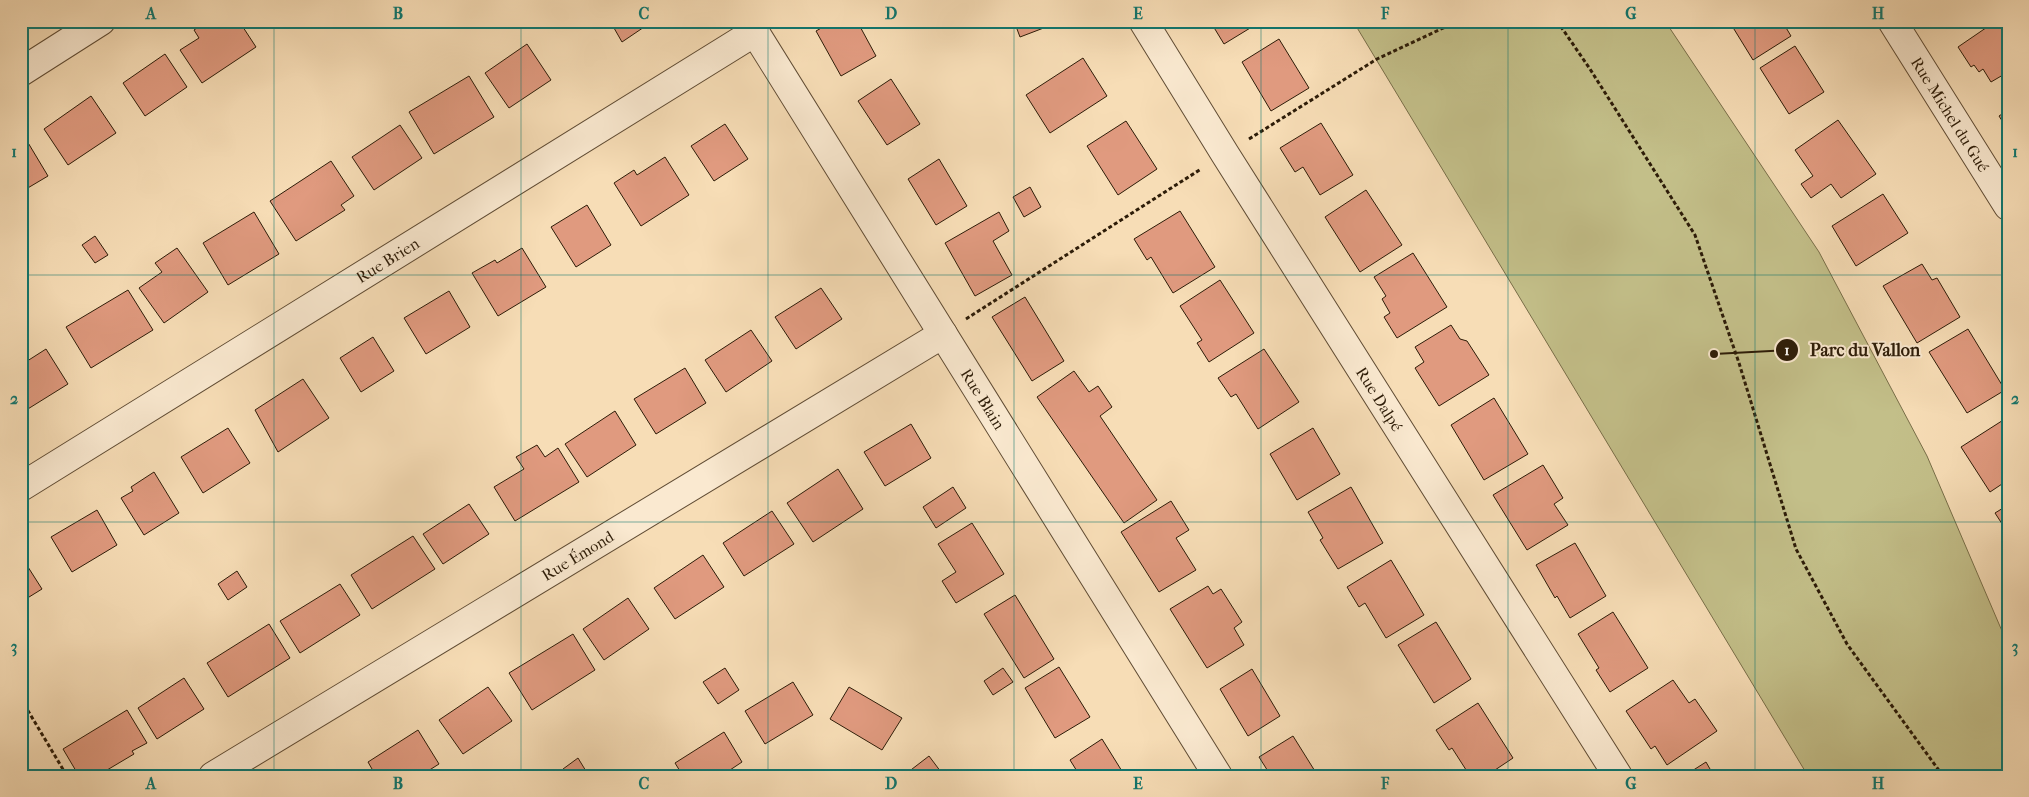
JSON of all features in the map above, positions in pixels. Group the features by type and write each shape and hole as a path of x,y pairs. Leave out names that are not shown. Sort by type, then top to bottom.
{"street":[{"path":"21,72 102,21"},
{"name":"Rue Dalpé","path":"1143,21 1224,154 1618,776"},
{"name":"Rue Michel du Gué","path":"1892,21 2008,206"},
{"name":"Rue Blain","path":"751,27 1218,776"},
{"name":"Rue Brien","path":"21,487 751,27"},
{"name":"Rue Émond","path":"213,776 943,334"}],"path":[{"path":"943,334 1224,154 1377,59 1458,21"},
{"path":"1557,21 1590,69 1695,234 1739,363 1796,550 1847,644 1943,776"},
{"path":"21,699 67,776"}],"shaded area":[{"path":"1353,21 1665,21 1819,252 1927,456 2008,645 2008,776 1808,776"}],"building":[{"path":"207,21 239,21 256,47 202,83 180,50 199,38 194,30"},
{"path":"610,21 653,21 622,42"},
{"path":"834,21 857,21 876,56 841,76 816,31"},
{"path":"1014,21 1062,21 1020,37"},
{"path":"1210,21 1259,21 1260,22 1224,44"},
{"path":"1729,21 1782,21 1791,36 1753,60"},
{"path":"1996,21 2003,21 2008,29 2008,72 1991,82 1983,69 1979,72 1974,65 1971,67 1958,47"},
{"path":"1279,39 1309,88 1271,111 1242,62"},
{"path":"527,44 551,80 509,108 485,73"},
{"path":"1795,46 1824,92 1789,114 1760,68"},
{"path":"165,54 187,87 145,116 123,83"},
{"path":"1083,58 1107,96 1050,133 1026,95"},
{"path":"469,76 494,117 434,154 409,112"},
{"path":"891,79 920,124 887,145 858,101"},
{"path":"91,96 116,133 68,165 44,129"},
{"path":"2008,110 2008,130 1999,116"},
{"path":"1838,120 1876,174 1841,198 1831,184 1811,198 1801,184 1813,176 1795,150"},
{"path":"1126,121 1157,169 1118,195 1087,146"},
{"path":"1321,123 1353,175 1320,195 1303,167 1295,172 1280,148"},
{"path":"725,124 748,159 714,181 691,146"},
{"path":"400,125 422,158 374,190 352,157"},
{"path":"27,141 48,176 21,192 21,145"},
{"path":"665,157 689,195 641,226 614,183 634,170 637,175"},
{"path":"939,159 967,206 936,225 908,179"},
{"path":"331,161 354,196 341,205 345,210 296,241 270,201"},
{"path":"1030,187 1041,207 1024,217 1013,197"},
{"path":"1366,190 1402,245 1360,272 1325,217"},
{"path":"1883,194 1908,233 1856,266 1832,226"},
{"path":"587,205 611,245 576,267 551,227"},
{"path":"1180,211 1215,267 1173,293 1151,257 1147,260 1134,239"},
{"path":"254,212 279,254 228,285 203,243"},
{"path":"999,212 1009,231 993,241 1012,275 975,296 945,243"},
{"path":"95,236 108,255 95,263 82,245"},
{"path":"177,248 208,292 164,323 139,288 162,272 155,263"},
{"path":"522,248 546,287 498,316 472,273 495,260 497,263"},
{"path":"1413,253 1447,307 1397,338 1384,317 1390,313 1382,299 1386,296 1374,277"},
{"path":"1922,264 1932,280 1937,278 1960,317 1917,343 1883,286"},
{"path":"1220,280 1254,333 1209,362 1197,343 1202,340 1180,306"},
{"path":"821,288 842,319 796,349 775,317"},
{"path":"128,290 153,330 91,368 66,327"},
{"path":"449,291 470,327 426,354 404,318"},
{"path":"1025,297 1064,361 1032,381 992,317"},
{"path":"1451,325 1460,339 1467,341 1489,375 1439,406 1415,368 1424,362 1415,347"},
{"path":"1968,329 2005,390 1967,413 1929,352"},
{"path":"751,330 772,361 726,392 705,360"},
{"path":"373,337 394,371 361,392 340,358"},
{"path":"46,349 68,384 23,412 21,365"},
{"path":"1264,349 1299,402 1258,429 1236,394 1231,397 1218,378"},
{"path":"685,368 706,403 656,434 634,399"},
{"path":"1074,371 1089,392 1098,386 1112,407 1100,416 1157,500 1124,523 1037,397"},
{"path":"303,379 329,418 278,452 255,410"},
{"path":"1494,398 1528,454 1484,480 1451,425"},
{"path":"615,411 636,445 587,477 565,444"},
{"path":"2008,417 2008,480 1990,492 1961,447"},
{"path":"911,424 931,458 885,486 864,452"},
{"path":"228,428 250,463 203,493 181,457"},
{"path":"1313,428 1340,474 1297,500 1270,454"},
{"path":"537,445 545,457 558,448 579,482 515,521 494,487 524,469 516,457"},
{"path":"1543,465 1563,498 1554,504 1568,525 1527,550 1493,495"},
{"path":"838,469 863,509 813,542 787,503"},
{"path":"154,472 179,513 144,535 121,498 133,491 131,487"},
{"path":"953,487 966,508 936,528 923,507"},
{"path":"1351,487 1383,543 1338,569 1320,540 1323,538 1308,512"},
{"path":"1171,501 1189,530 1176,538 1196,570 1159,592 1121,532"},
{"path":"469,504 489,534 443,564 423,534"},
{"path":"2008,505 2008,533 1995,513"},
{"path":"97,510 117,545 72,572 51,537"},
{"path":"772,511 794,544 744,576 723,543"},
{"path":"972,523 1004,574 956,603 942,581 956,572 938,544"},
{"path":"413,536 435,569 372,609 351,575"},
{"path":"1575,543 1606,596 1570,618 1557,596 1555,598 1536,565"},
{"path":"703,555 724,587 675,619 654,588"},
{"path":"21,556 42,589 21,602"},
{"path":"1391,560 1424,615 1386,638 1365,603 1359,607 1347,587"},
{"path":"237,571 247,587 228,600 218,584"},
{"path":"340,584 360,615 300,653 280,621"},
{"path":"1208,586 1213,594 1221,589 1242,622 1234,628 1244,645 1207,668 1170,609"},
{"path":"1015,595 1054,659 1024,678 984,614"},
{"path":"628,598 649,629 604,660 583,629"},
{"path":"1613,612 1648,668 1610,692 1596,670 1599,668 1578,634"},
{"path":"1436,622 1471,679 1434,703 1398,645"},
{"path":"269,624 290,658 228,697 207,663"},
{"path":"573,634 595,670 532,710 509,673"},
{"path":"1059,667 1090,717 1055,738 1025,688"},
{"path":"725,668 739,690 718,704 703,682"},
{"path":"1003,668 1013,682 993,695 984,681"},
{"path":"1252,669 1280,716 1248,736 1220,689"},
{"path":"184,678 204,709 157,739 138,708"},
{"path":"1673,680 1689,703 1695,699 1717,731 1667,765 1655,746 1651,749 1626,711"},
{"path":"793,682 813,715 765,744 745,711"},
{"path":"488,687 512,721 463,754 439,720"},
{"path":"849,687 902,718 882,750 830,719"},
{"path":"1478,703 1513,758 1486,776 1470,776 1452,748 1449,750 1436,730"},
{"path":"127,710 147,743 132,751 134,754 97,776 79,776 63,749"},
{"path":"418,730 439,764 420,776 376,776 368,762"},
{"path":"724,732 742,762 721,776 683,776 675,763"},
{"path":"1293,736 1318,776 1271,776 1259,757"},
{"path":"1102,739 1125,776 1080,776 1070,760"},
{"path":"929,756 944,776 903,776"},
{"path":"578,758 589,776 567,776 563,769"},
{"path":"1706,762 1714,776 1684,776"},
{"path":"1518,770 1522,776 1510,776"},
{"path":"346,771 349,776 338,776"}],"place":[{"name":"Parc du Vallon","path":"1714,354"}]}
